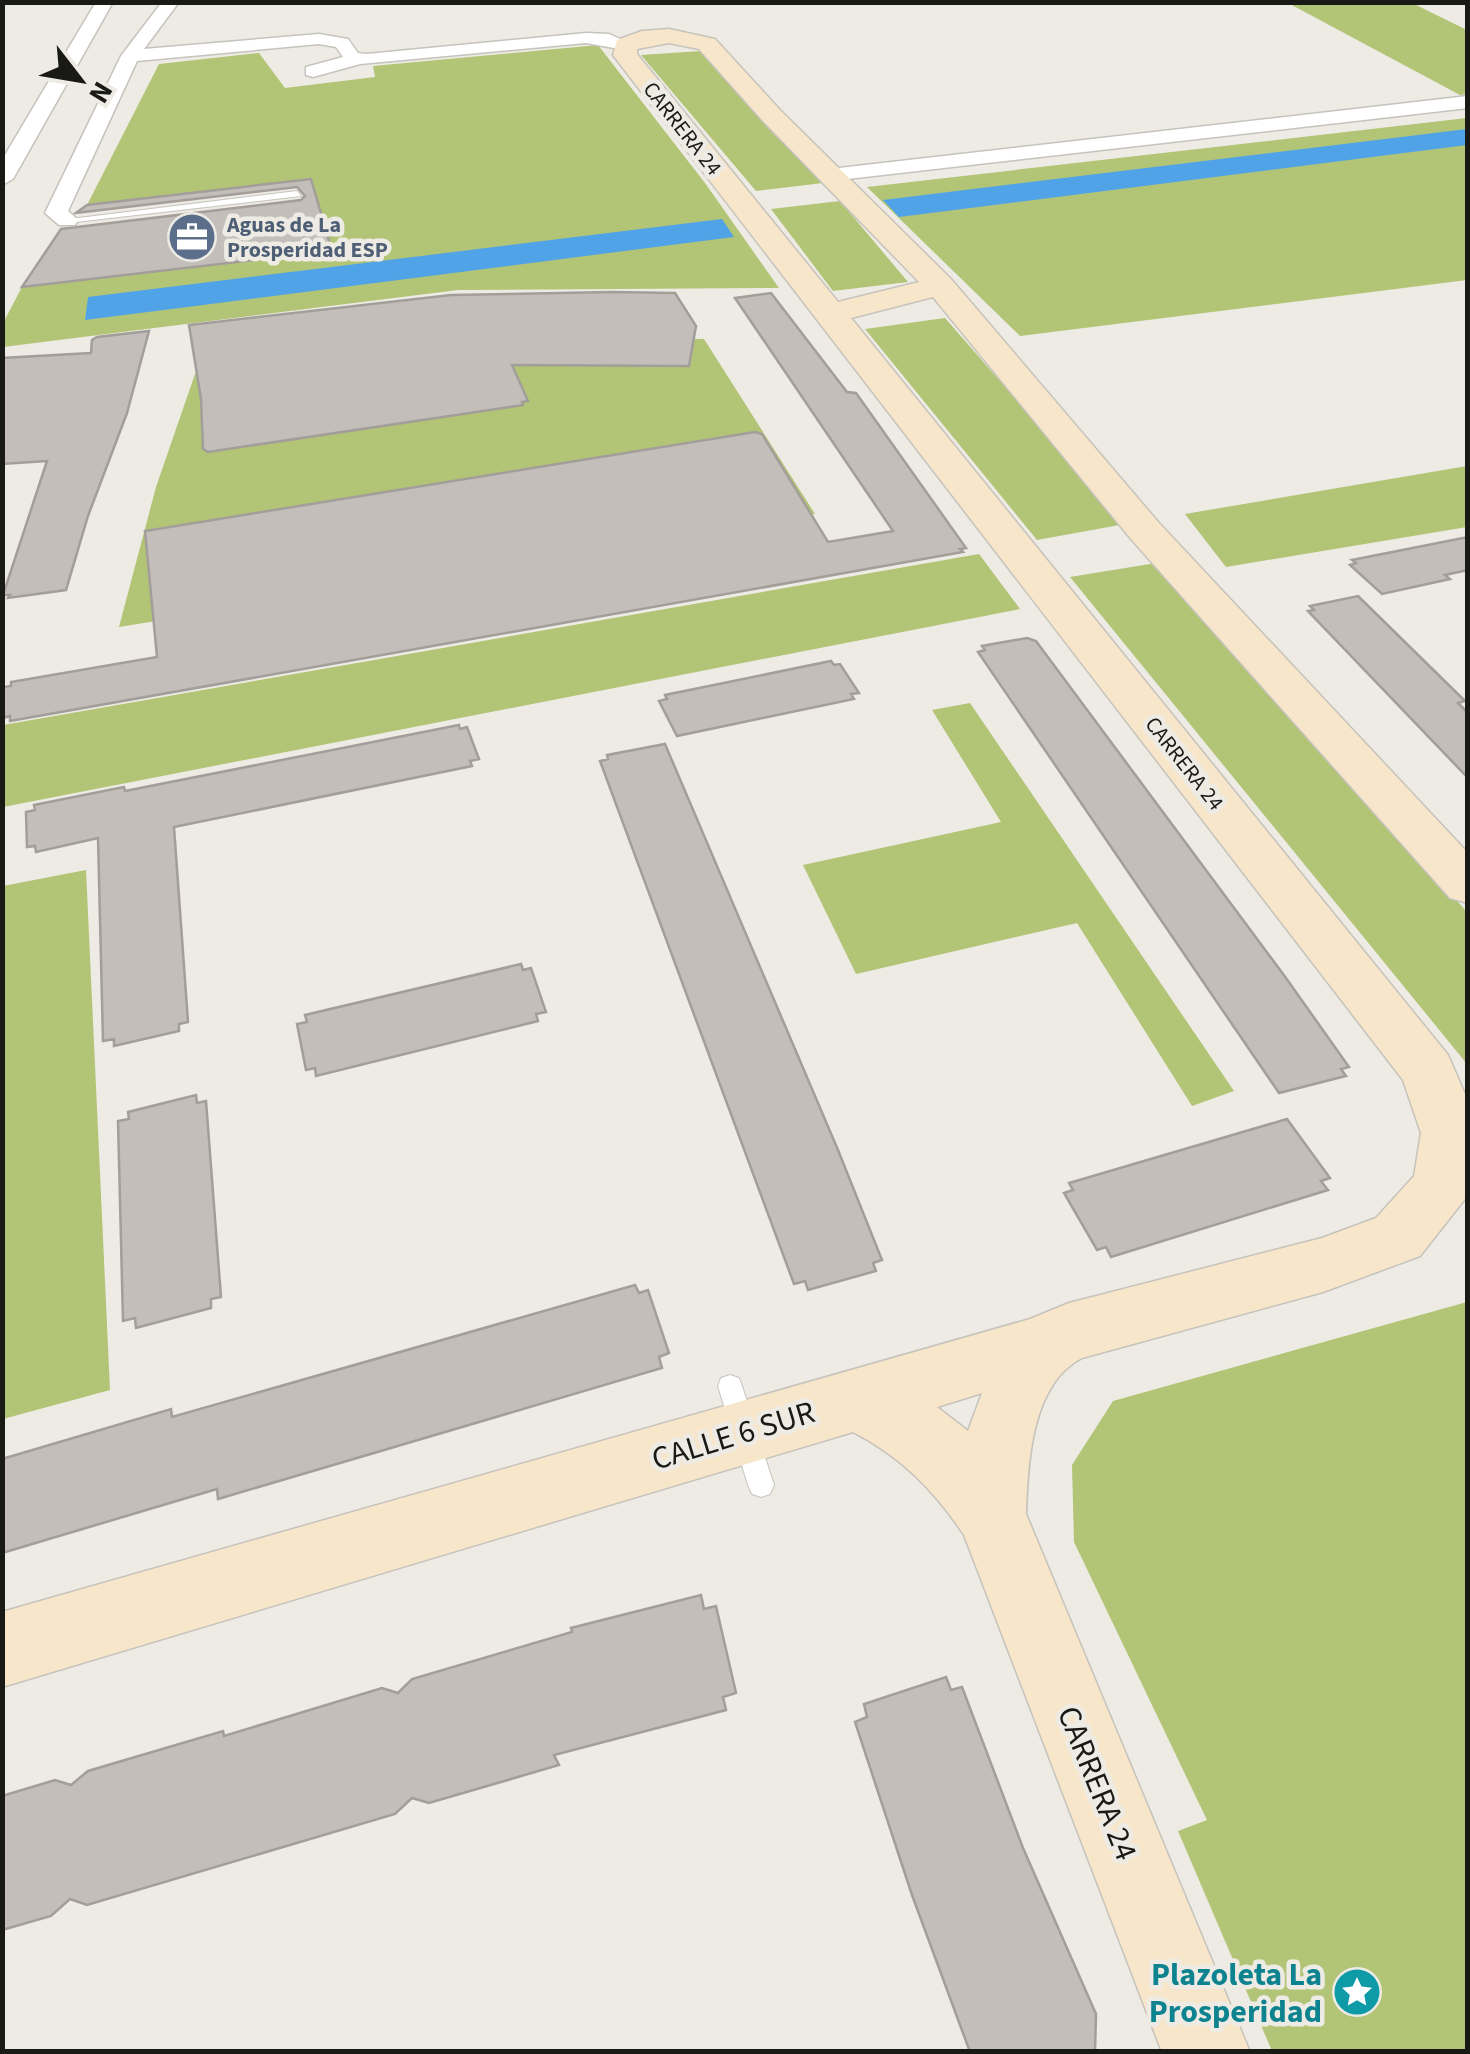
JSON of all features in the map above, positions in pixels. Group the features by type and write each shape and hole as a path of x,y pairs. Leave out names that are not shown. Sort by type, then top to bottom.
{"street":[{"path":"2,180 104,2"},
{"path":"67,220 56,214 130,56 171,2"},
{"name":"CARRERA 24","path":"1442,1186 1450,1133 1428,1071 623,52 625,45 669,36 707,44 940,286 1145,531 1468,885"},
{"path":"130,56 319,38 342,43 358,59"},
{"path":"312,70 358,59 586,38 603,38 625,45"},
{"path":"830,174 1468,102"},
{"path":"830,314 940,286"},
{"name":"CALLE 6 SUR","path":"2,1650 745,1434 1043,1345 1069,1332 1324,1265 1398,1238 1442,1186"},
{"path":"990,1514 992,1465 1002,1420 1019,1379 1043,1345"},
{"path":"852,1399 894,1415 932,1440 966,1474 990,1514"},
{"name":"CARRERA 24","path":"990,1514 1206,2052"}],"lane":[{"path":"67,220 297,194"}],"green space":[{"path":"1288,3 1412,3 1467,30 1467,94 1460,95"},
{"path":"598,45 705,183 779,288 458,290 3,347 2,325 22,287 332,251 310,179 87,205 159,64 259,53 285,88 375,77 373,66"},
{"path":"701,51 823,183 756,191 641,55"},
{"path":"1467,118 1467,280 1020,336 867,187"},
{"path":"840,201 908,282 833,291 771,209"},
{"path":"945,318 1125,524 1037,540 865,329"},
{"path":"494,334 704,339 815,514 119,627 156,487 195,374","holes":["223,518 224,521 147,557 145,534 152,529"]},
{"path":"1467,466 1467,527 1226,567 1185,514"},
{"path":"979,554 1020,609 3,807 3,725"},
{"path":"1156,563 1467,912 1467,1064 1070,577"},
{"path":"970,703 1234,1091 1192,1106 1077,923 856,974 803,865 1001,822 932,710"},
{"path":"86,870 110,1390 3,1419 3,886"},
{"path":"1467,1302 1467,2051 1272,2051 1178,1831 1207,1820 1074,1542 1072,1465 1113,1401"}],"water":[{"path":"1467,129 1467,145 899,217 883,200"},
{"path":"722,219 734,237 85,320 88,297"}],"building":[{"name":"Aguas de La Prosperidad ESP","path":"311,179 332,251 22,287 61,229 301,200 305,196 297,187 76,213 87,205"},
{"path":"675,293 696,326 689,366 512,365 528,401 523,405 208,452 203,449 201,399 189,325 451,295"},
{"path":"771,293 847,392 856,393 966,548 960,549 963,552 10,721 10,716 3,718 3,687 11,686 11,682 157,657 145,531 755,432 762,434 828,542 893,531 735,298"},
{"path":"149,331 127,413 88,516 66,590 8,598 10,595 3,595 47,461 2,464 2,358 91,353 92,340 97,337"},
{"path":"1468,537 1468,570 1445,575 1450,579 1382,594 1350,565 1356,563 1352,560"},
{"path":"1358,596 1465,701 1458,703 1468,713 1468,778 1308,611 1314,610 1310,606"},
{"path":"1027,638 1036,641 1286,978 1349,1067 1341,1069 1346,1076 1279,1093 978,652 985,650 982,646"},
{"path":"831,661 840,664 859,693 851,694 854,699 677,736 659,701 667,699 665,695"},
{"path":"459,725 460,729 467,727 479,759 470,761 472,766 174,827 188,1022 179,1024 179,1031 114,1046 114,1039 103,1041 98,838 36,852 35,846 27,847 26,812 35,810 34,805 124,787 125,791"},
{"path":"665,744 838,1150 882,1260 873,1263 876,1271 808,1290 805,1281 794,1284 600,761 608,759 607,755"},
{"path":"521,964 523,970 531,968 546,1012 536,1014 538,1021 316,1076 315,1068 306,1070 297,1024 307,1022 305,1015"},
{"path":"196,1095 197,1103 206,1101 221,1297 211,1299 211,1308 136,1328 135,1318 123,1321 118,1121 129,1119 128,1112"},
{"path":"1287,1119 1330,1178 1321,1181 1328,1190 1111,1257 1106,1247 1097,1250 1064,1193 1073,1190 1069,1183"},
{"path":"635,1285 639,1293 648,1290 669,1353 659,1357 662,1368 218,1499 217,1489 2,1553 2,1459 171,1409 172,1417"},
{"path":"701,1595 704,1609 716,1606 736,1693 723,1697 726,1710 554,1755 559,1765 429,1803 412,1798 395,1814 87,1905 70,1899 51,1916 2,1930 2,1796 55,1780 71,1785 88,1771 223,1731 224,1736 382,1688 398,1693 412,1679 572,1632 571,1628"},
{"path":"946,1677 951,1690 962,1687 1023,1848 1096,2014 1095,2052 970,2052 912,1895 855,1722 867,1717 864,1704"}],"place":[{"name":"Aguas de La Prosperidad ESP","path":"192,237"},
{"name":"Plazoleta La Prosperidad","path":"1357,1992"}]}
